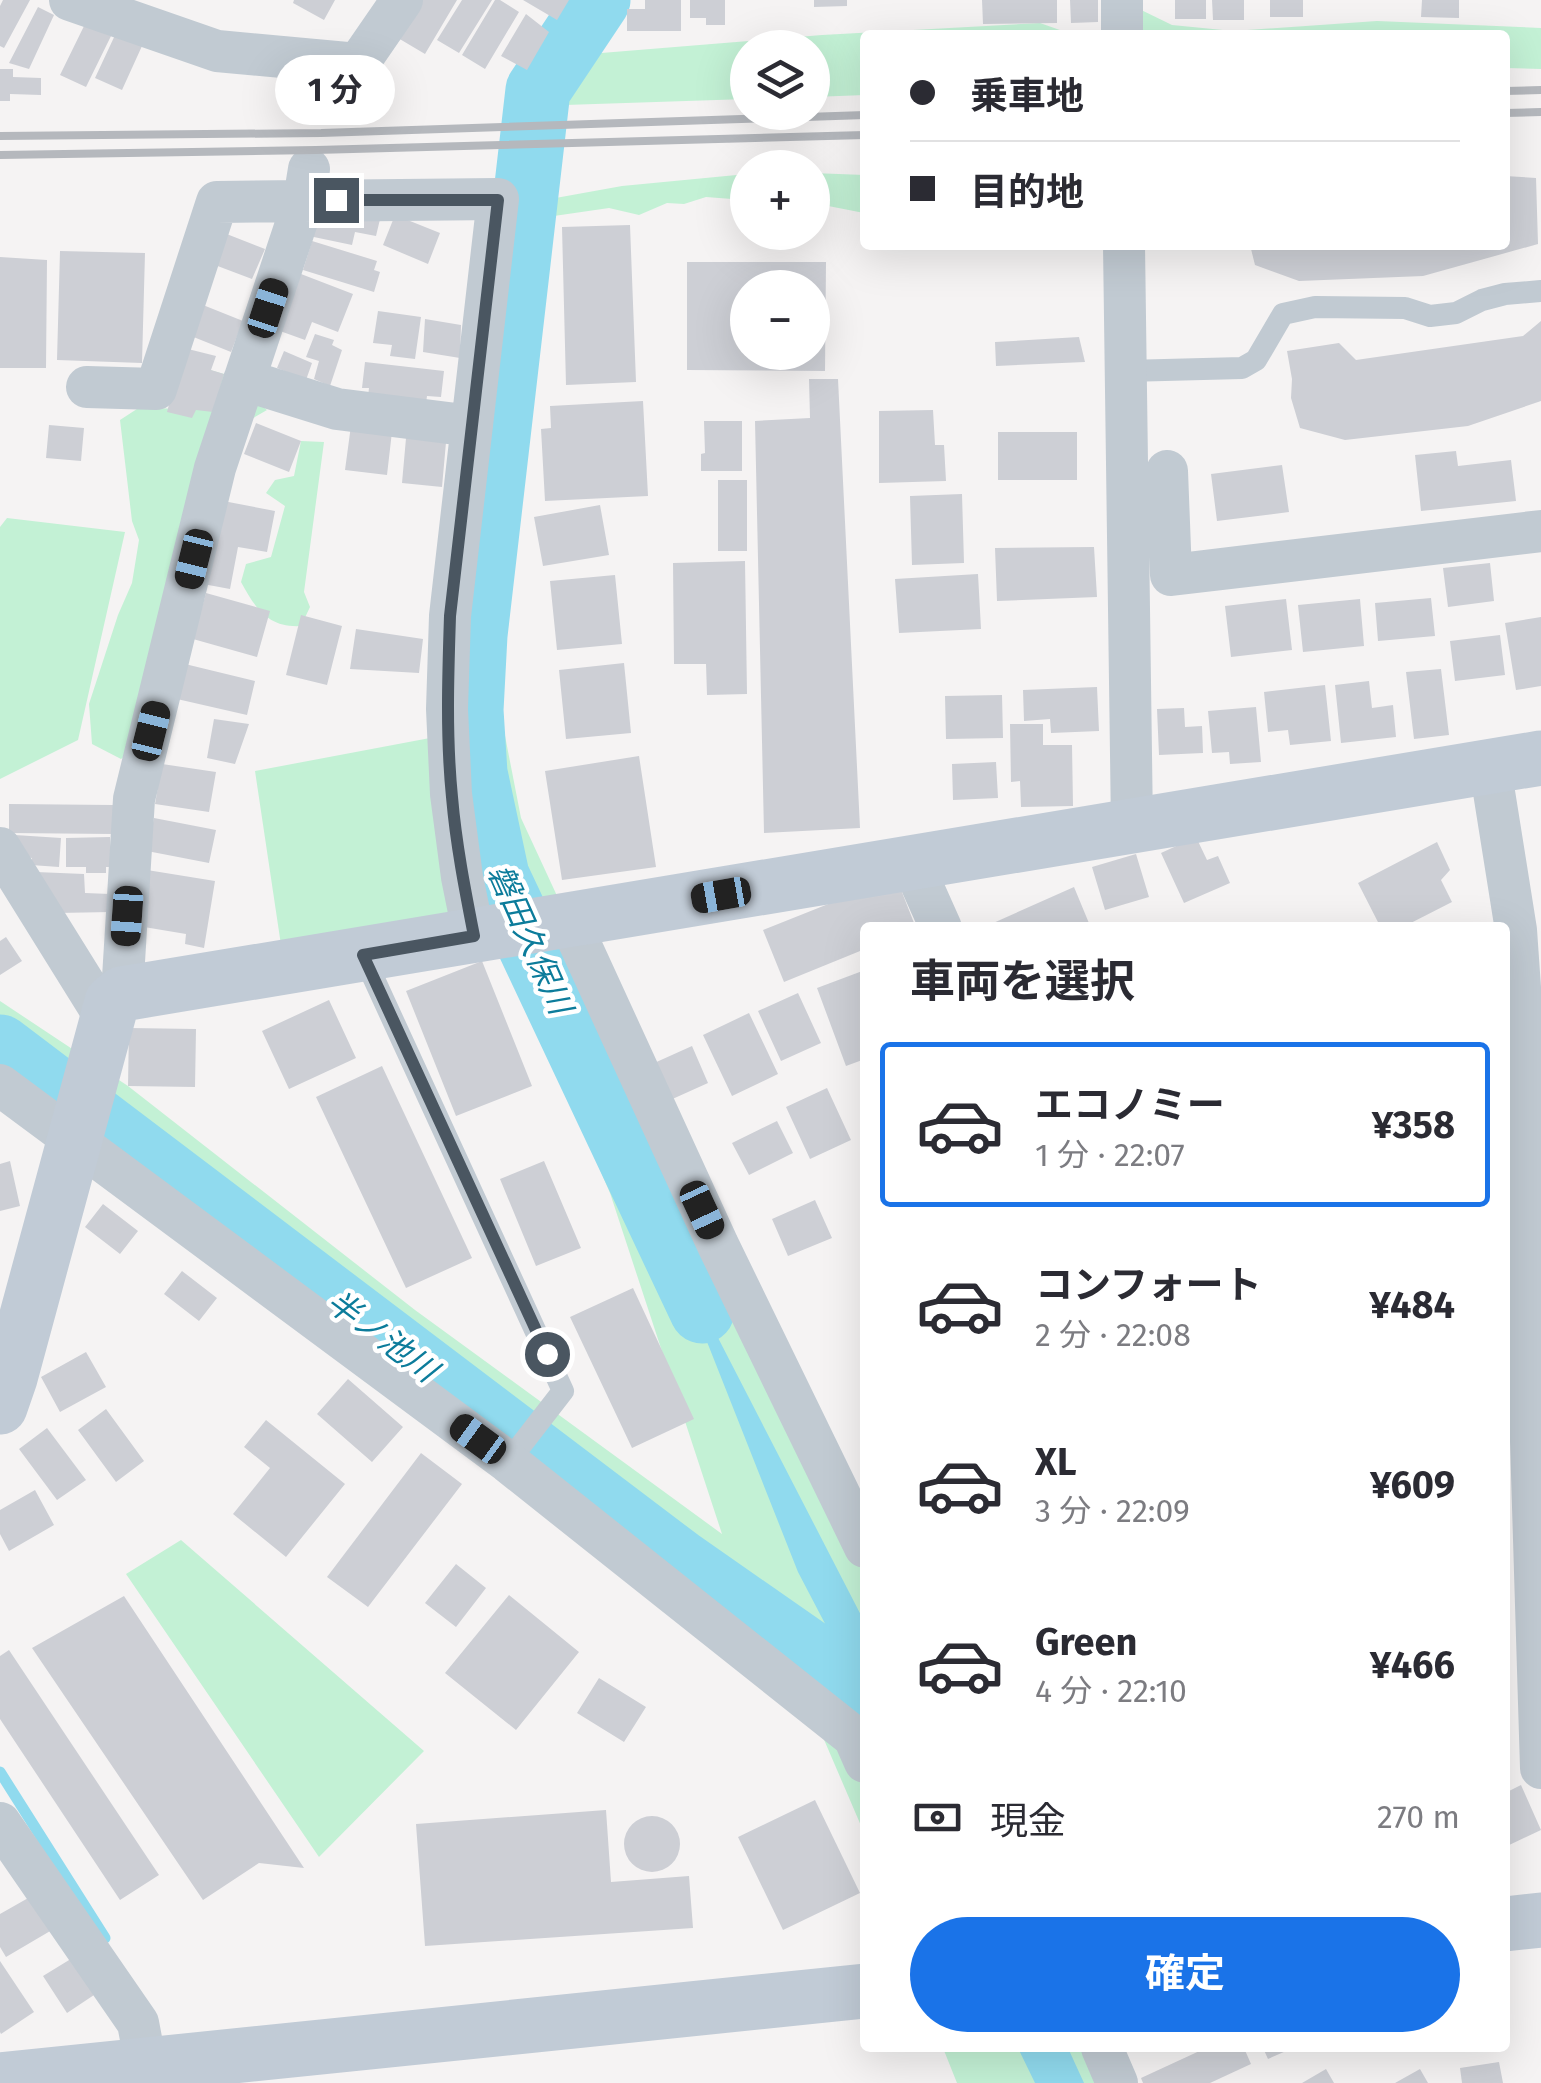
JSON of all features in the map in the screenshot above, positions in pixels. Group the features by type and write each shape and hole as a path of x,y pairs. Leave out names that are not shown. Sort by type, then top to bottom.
{"street":[{"path":"70,0 217,51 358,64 402,0"},
{"path":"1122,0 1122,30"},
{"path":"0,1407 115,1007 134,799 216,468 307,184"},
{"path":"88,387 156,390 217,202 307,184 498,200 450,616 448,708 452,794 462,877 485,934"},
{"path":"1124,250 1132,826"},
{"path":"244,380 338,410 472,426"},
{"path":"1167,471 1171,575 1541,531"},
{"path":"115,1007 363,955 1516,762 1516,930 1525,1060 1535,1376 1519,1550 1541,1768"},
{"path":"0,848 115,1007"},
{"path":"912,864 938,922"},
{"path":"563,921 860,1537"},
{"path":"0,1085 508,1462 854,1737 860,1751"},
{"path":"0,1823 138,2023 146,2065"},
{"path":"1510,1923 1541,1920"},
{"path":"0,2080 860,1992"},
{"path":"1104,2052 1117,2083"}],"lane":[{"path":"1126,371 1242,368 1256,360 1283,314 1315,307 1405,308 1430,316 1456,312 1505,294 1541,292"},
{"path":"363,955 563,1391 508,1462"}],"green space":[{"path":"1133,6 1172,25 1223,30 1127,30"},
{"path":"1377,21 1541,28 1541,69 1510,68 1510,30 1247,30"},
{"path":"1040,23 1060,30 913,30"},
{"path":"860,33 860,95 830,96 830,35"},
{"path":"730,43 730,100 565,105 589,54"},
{"path":"559,158 550,199 622,186 730,176 730,199 706,197 684,204 667,203 639,215 609,208 547,217 505,474 493,674 521,818 860,1537 860,1823 807,1700 0,1074 0,1001 128,1086 415,1310 722,1534 610,1193 489,911 451,794 498,199 527,174 517,163"},
{"path":"830,174 860,175 860,212 830,206"},
{"path":"203,368 224,374 267,410 226,434 132,750 121,759 92,744 89,704 132,583 139,540 132,521 120,420 140,407 176,409"},
{"path":"301,441 324,442 304,592 310,607 301,626 290,626 264,614 241,582 246,564 271,557 285,506 266,493 275,480 294,476"},
{"path":"7,518 125,532 78,740 0,779 0,527"},
{"path":"430,738 458,923 281,945 255,771"},
{"path":"181,1540 424,1751 319,1857 126,1574"},
{"path":"945,2052 1092,2052 1113,2083 957,2083"}],"water":[{"path":"664,1233 860,1613 860,1709 783,1654 559,1459 832,1637 798,1572"},
{"path":"1020,2052 1070,2052 1084,2083 1035,2083"}],"building":[{"path":"3,0 30,0 4,48 0,46"},
{"path":"335,0 324,20 293,3"},
{"path":"421,0 457,0 425,54 398,38"},
{"path":"462,0 492,0 459,53 437,40"},
{"path":"495,0 519,12 485,69 462,55"},
{"path":"523,0 569,0 557,20"},
{"path":"645,0 681,0 681,31 627,31 627,9 645,9"},
{"path":"690,0 725,0 725,25 706,25 706,18 690,18"},
{"path":"814,0 847,0 847,6 814,7"},
{"path":"982,0 1057,0 1057,23 983,24"},
{"path":"1070,0 1098,0 1098,22 1071,23"},
{"path":"1175,0 1206,0 1206,19 1175,19"},
{"path":"1212,0 1244,0 1244,20 1213,20"},
{"path":"1270,0 1303,0 1303,17 1270,17"},
{"path":"1422,0 1459,0 1459,18 1421,17"},
{"path":"38,7 54,15 29,69 9,63"},
{"path":"526,14 549,32 527,70 501,56"},
{"path":"85,24 111,36 86,87 60,75"},
{"path":"116,33 142,46 122,90 95,78"},
{"path":"0,69 13,69 13,77 41,78 41,95 10,94 10,101 0,101"},
{"path":"1510,176 1536,178 1538,244 1423,276 1299,281 1255,265 1251,250 1510,250"},
{"path":"316,207 381,215 376,236 355,232 352,245 309,236"},
{"path":"395,215 440,233 428,264 383,245"},
{"path":"630,225 636,382 566,385 562,227"},
{"path":"219,231 265,249 252,279 207,262"},
{"path":"312,241 377,261 374,270 380,272 374,292 303,270"},
{"path":"60,251 145,253 142,363 57,360"},
{"path":"0,257 47,260 46,368 0,368"},
{"path":"687,262 826,262 826,270 730,270 730,370 825,371 687,370"},
{"path":"301,274 353,294 338,332 312,322 305,340 280,331"},
{"path":"198,303 243,321 231,352 186,334"},
{"path":"378,311 421,317 415,359 390,356 392,345 373,343"},
{"path":"425,319 461,325 460,358 423,352"},
{"path":"1541,321 1541,401 1468,426 1345,440 1300,428 1291,398 1287,351 1339,343 1356,360 1523,336"},
{"path":"315,334 334,340 332,345 342,350 330,386 314,379 319,361 306,357"},
{"path":"1079,337 1085,362 996,366 995,342"},
{"path":"184,348 216,356 211,370 224,374 213,412 196,410 192,418 167,412"},
{"path":"284,351 312,363 306,380 277,368"},
{"path":"365,362 444,371 441,397 427,396 425,411 367,405 369,388 362,388"},
{"path":"809,379 838,379 860,828 764,833 755,421 810,418"},
{"path":"643,401 648,496 545,501 541,429 551,428 550,406"},
{"path":"933,410 935,445 944,445 946,481 879,483 879,411"},
{"path":"352,418 393,423 387,475 345,470"},
{"path":"704,421 742,421 742,471 701,471"},
{"path":"256,423 301,441 289,472 244,454"},
{"path":"49,425 84,428 81,461 46,458"},
{"path":"407,427 447,431 442,487 402,483"},
{"path":"998,432 1077,432 1077,480 998,480"},
{"path":"1456,451 1458,466 1511,460 1516,501 1421,511 1415,455"},
{"path":"1282,465 1289,512 1217,521 1211,474"},
{"path":"718,480 747,480 747,551 718,551"},
{"path":"962,494 964,563 912,565 910,496"},
{"path":"218,500 275,511 267,552 238,547 230,589 203,584"},
{"path":"600,505 609,555 543,566 534,517"},
{"path":"1094,547 1097,597 997,601 995,548"},
{"path":"745,561 747,694 707,695 706,664 674,664 673,563"},
{"path":"1490,563 1494,601 1448,607 1443,568"},
{"path":"978,574 981,629 899,633 895,579"},
{"path":"615,575 622,644 557,650 550,581"},
{"path":"206,593 270,611 257,657 193,639"},
{"path":"1431,598 1435,636 1378,641 1375,603"},
{"path":"1286,599 1292,650 1231,657 1225,606"},
{"path":"1360,599 1364,646 1303,652 1298,605"},
{"path":"301,615 342,626 327,685 286,675"},
{"path":"1541,617 1541,686 1516,690 1505,623"},
{"path":"356,629 423,639 419,673 350,669"},
{"path":"1500,635 1505,675 1455,681 1450,641"},
{"path":"624,663 631,733 566,739 559,670"},
{"path":"185,664 255,681 247,715 177,699"},
{"path":"1441,669 1449,735 1414,739 1406,672"},
{"path":"1369,681 1372,708 1393,705 1396,737 1341,743 1335,685"},
{"path":"1325,685 1331,741 1290,745 1288,730 1268,732 1264,692"},
{"path":"1097,687 1099,731 1051,733 1050,719 1024,721 1023,690"},
{"path":"1002,695 1003,738 946,739 945,696"},
{"path":"1256,707 1261,762 1230,764 1229,752 1212,753 1208,711"},
{"path":"1184,708 1185,727 1202,726 1203,753 1159,755 1157,709"},
{"path":"214,719 249,724 235,764 207,758"},
{"path":"1010,724 1043,724 1043,745 1072,745 1073,806 1021,807 1020,781 1011,782"},
{"path":"639,756 656,867 562,880 545,771"},
{"path":"996,762 998,798 953,800 952,764"},
{"path":"162,764 216,772 209,812 155,804"},
{"path":"9,804 113,805 113,834 9,833"},
{"path":"154,818 216,830 209,863 147,851"},
{"path":"15,835 61,838 59,867 31,865 32,858 24,857"},
{"path":"110,837 111,867 106,867 106,873 66,867 66,838"},
{"path":"1196,837 1207,860 1218,856 1230,883 1184,903 1161,853"},
{"path":"1437,842 1450,870 1441,880 1452,902 1413,922 1378,922 1358,883"},
{"path":"1136,854 1149,897 1105,910 1092,867"},
{"path":"147,870 215,881 204,948 185,944 186,934 138,926"},
{"path":"36,872 84,874 85,893 110,894 111,912 57,913"},
{"path":"896,877 914,922 860,922 860,951 784,982 763,930"},
{"path":"1074,887 1089,922 995,922"},
{"path":"6,937 22,961 0,975 0,941"},
{"path":"482,961 532,1086 456,1116 406,991"},
{"path":"860,972 860,1061 846,1066 817,988"},
{"path":"798,993 821,1043 781,1061 758,1011"},
{"path":"329,1000 356,1058 289,1089 262,1031"},
{"path":"749,1013 778,1074 732,1096 703,1035"},
{"path":"129,1028 196,1029 195,1087 128,1086"},
{"path":"692,1046 708,1083 668,1101 652,1064"},
{"path":"382,1066 472,1258 406,1288 316,1097"},
{"path":"827,1088 851,1140 810,1159 786,1107"},
{"path":"777,1121 793,1153 749,1175 732,1143"},
{"path":"10,1161 20,1206 0,1211 0,1164"},
{"path":"544,1161 581,1248 536,1266 500,1179"},
{"path":"815,1200 832,1238 788,1256 772,1219"},
{"path":"103,1204 138,1231 120,1254 85,1227"},
{"path":"182,1271 217,1298 199,1321 164,1294"},
{"path":"633,1288 694,1419 632,1448 570,1317"},
{"path":"86,1352 106,1387 60,1412 41,1377"},
{"path":"348,1379 403,1427 372,1462 317,1414"},
{"path":"106,1409 144,1461 116,1482 78,1430"},
{"path":"266,1420 345,1484 286,1557 233,1514 270,1468 244,1447"},
{"path":"47,1428 86,1480 57,1500 19,1449"},
{"path":"421,1453 462,1484 368,1607 327,1577"},
{"path":"35,1490 54,1525 9,1551 0,1534 0,1510"},
{"path":"456,1564 486,1588 456,1627 425,1603"},
{"path":"509,1595 579,1652 516,1730 445,1673"},
{"path":"124,1596 304,1868 259,1863 203,1900 32,1648"},
{"path":"9,1650 159,1875 120,1900 0,1719 0,1656"},
{"path":"599,1678 646,1707 624,1742 577,1713"},
{"path":"1521,1785 1541,1830 1510,1845 1510,1790"},
{"path":"815,1800 860,1893 783,1930 738,1837"},
{"path":"606,1810 611,1882 689,1876 693,1928 425,1946 416,1824"},
{"path":"652,1816 672,1824 680,1844 672,1864 652,1872 632,1864 624,1844 632,1824"},
{"path":"37,1893 57,1927 6,1957 0,1947 0,1914"},
{"path":"74,1957 97,1993 67,2013 43,1976"},
{"path":"0,1961 34,2012 1,2034 0,2032"},
{"path":"1197,2052 1246,2052 1251,2064 1210,2083 1143,2083 1141,2078"},
{"path":"1265,2052 1284,2052 1268,2059"},
{"path":"1499,2062 1503,2083 1462,2083 1460,2068"},
{"path":"1326,2069 1334,2083 1302,2083"},
{"path":"1420,2069 1428,2083 1395,2083"}],"waterway":[{"name":"磐田久保川","path":"598,0 538,90 475,635 471,710 475,773 497,876 702,1311"},
{"name":"半ノ池川","path":"0,1047 680,1562 860,1688"},
{"path":"0,1772 105,1938"}],"railway":[{"path":"1510,91 1541,90"},
{"path":"1510,113 1541,112"},
{"path":"0,136 321,133 860,115"},
{"path":"0,155 860,135"}],"route":[{"path":"336,200 498,200 450,616 448,708 452,794 474,936 363,955 547,1354"}]}
